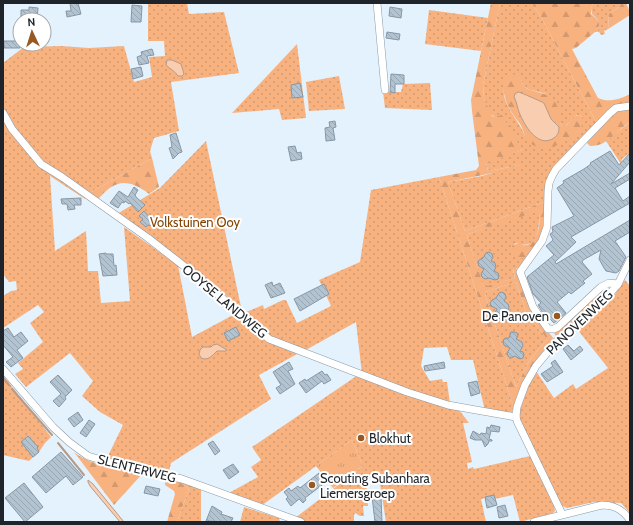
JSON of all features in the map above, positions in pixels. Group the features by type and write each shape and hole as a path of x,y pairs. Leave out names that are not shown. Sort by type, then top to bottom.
{"street":[{"path":"377,3 385,90"},
{"path":"618,284 609,283 601,286 558,327 548,329 533,307 520,272 542,241 547,227 549,183 556,169 610,113 616,108 630,106"},
{"name":"OOYSE LANDWEG","path":"3,113 12,129 41,164 62,177 148,238 198,277 269,339 407,392 448,405 516,417"},
{"name":"PANOVENWEG","path":"516,417 517,407 525,385 536,366 557,341 593,311 627,275 630,260"},
{"name":"SLENTERWEG","path":"3,369 53,427 69,442 88,456 182,479 301,522"},
{"path":"516,417 562,514"},
{"path":"534,522 595,506 609,505 618,508 630,520"}],"green space":[{"path":"148,3 187,3 189,14 224,12 239,73 171,82 179,131 154,138 150,151 152,158 86,195 52,171 28,147 3,110 3,63 17,52 52,52 52,46 89,48 124,46 134,82 152,77 149,57 165,56 164,41 148,41"},
{"path":"491,3 500,3 483,85 484,99 492,116 495,117 502,115 522,150 486,164 488,171 521,165 523,167 448,182 465,231 547,201 543,236 527,258 520,258 510,253 510,249 513,245 519,243 523,245 530,244 535,238 539,227 539,211 468,234 467,236 484,287 515,278 513,268 516,268 532,311 554,339 540,355 530,371 514,408 439,177 476,170 479,166 471,100","holes":["516,282 526,312 547,339 529,361 516,387 485,292"]},
{"path":"500,3 532,3 540,15 596,122 596,126 556,168 547,201 465,231 448,182 482,176 521,165 488,171 486,163 522,150 495,117 490,114 484,99 483,85","holes":["519,76 524,86 528,89 546,94 560,118 562,126 565,126 577,115 582,117 573,136 556,146 525,136 504,97 504,83"]},
{"path":"532,3 593,3 591,14 598,22 599,26 597,32 595,32 576,48 572,49 598,98 614,100 630,94 630,103 624,103 614,107 596,126 596,122 540,15"},
{"path":"593,3 621,3 620,6 609,14 608,29 604,31 605,34 601,35 597,32 599,24 598,20 592,14 591,8"},
{"path":"621,3 626,3 630,15 608,29 609,14 620,6"},
{"path":"429,10 488,18 481,51 425,44"},
{"path":"297,44 306,118 282,120 279,109 232,113"},
{"path":"512,74 519,76 524,86 527,88 552,97 560,111 560,122 562,126 567,125 573,118 580,115 583,121 576,134 559,145 548,148 539,147 530,143 526,139 521,126 506,101 503,87 506,78","holes":["523,93 528,97 544,103 551,119 557,124 559,130 556,136 538,139 527,127 517,101"]},
{"path":"339,76 345,109 309,111 306,82"},
{"path":"430,83 432,110 385,108 383,92 401,92 403,84"},
{"path":"630,109 630,122 607,141 596,146 590,146 586,142 614,112"},
{"path":"3,118 51,174 85,198 50,176 55,251 86,231 88,271 98,271 101,303 130,301 124,227 178,265 192,337 235,314 270,340 299,353 259,375 271,399 171,463 169,471 107,458 123,425 100,412 82,396 93,381 70,353 26,387 15,374 23,369 18,363 43,342 30,323 44,312 38,305 3,328 3,296 11,291 17,290 16,281 9,282 3,274"},
{"path":"630,122 630,155 628,154 622,159 621,164 606,141"},
{"name":"Volkstuinen Ooy","path":"206,141 241,307 117,214 160,188"},
{"path":"152,158 159,187 149,194 134,185 121,183 108,189 96,202 86,195"},
{"path":"439,177 514,408 511,413 485,411 473,360 451,360 447,347 424,348 421,366 430,381 442,379 443,382 447,382 450,403 362,374 356,322 304,351 275,339 254,326 246,312 263,305 264,309 286,300 297,323 331,306 319,280 360,262 371,190"},
{"path":"539,210 538,230 533,241 529,244 523,245 516,243 511,247 520,258 527,258 517,269 516,268 513,270 515,278 484,288 467,236 468,234"},
{"path":"625,280 630,286 630,513 628,514 629,512 621,503 594,502 567,508 560,505 520,422 520,409 527,389 536,371 554,398 573,384 576,389 608,368 577,329 610,301"},
{"path":"516,282 526,312 547,339 529,361 516,387 485,292"},
{"path":"605,286 609,291 594,306 556,336 553,332"},
{"path":"3,375 51,437 39,452 29,461 3,455"},
{"path":"358,375 459,410 469,423 463,423 472,462 467,463 468,469 473,467 474,469 530,456 555,511 553,513 520,522 513,495 494,499 493,496 481,499 486,522 386,522 379,477 366,479 368,506 363,506 364,516 360,516 355,513 354,522 308,522 295,518 363,466 352,440 261,506 227,494 258,477 251,467 261,460 252,447"},
{"path":"352,440 363,466 333,488 316,466"},
{"path":"74,452 81,457 98,464 143,473 114,505"},
{"path":"165,478 177,480 189,489 177,522 167,522 175,494 174,491 165,485"},
{"path":"177,480 201,489 201,522 177,522 189,489"},
{"path":"244,507 279,518 280,522 240,522"}],"shaded area":[{"path":"167,60 172,60 181,64 184,74 182,76 178,76 166,65"},
{"path":"518,92 544,103 551,119 559,127 558,133 554,138 548,141 542,140 537,138 528,129 521,117 514,97"},
{"path":"217,344 227,350 217,351 208,358 201,358 199,354 203,347 211,347"},
{"path":"88,480 124,522 120,522 90,486"}],"building":[{"path":"70,3 78,3 81,14 67,17 66,11 71,11"},
{"path":"132,5 142,6 141,22 131,22"},
{"path":"29,7 38,8 38,12 21,12 21,10 29,10"},
{"path":"390,7 402,9 401,18 389,16"},
{"path":"387,32 400,34 399,40 386,38"},
{"path":"4,41 12,41 12,48 4,48"},
{"path":"152,49 154,55 147,56 149,63 139,65 137,57 142,55 141,52"},
{"path":"141,67 143,76 133,79 131,69"},
{"path":"391,74 404,75 404,84 395,84 395,93 390,92"},
{"path":"300,83 303,97 292,98 291,85"},
{"path":"335,121 336,127 333,128 335,140 326,141 325,128 330,127 329,122"},
{"path":"176,133 182,152 173,159 169,148 172,147 170,135"},
{"path":"295,146 297,153 301,152 302,159 291,161 288,147"},
{"path":"610,151 619,165 630,153 630,162 611,184 630,173 630,179 615,188 623,201 630,196 630,203 571,237 576,242 555,262 556,264 630,220 630,232 615,241 626,257 619,271 616,273 606,271 604,268 599,259 601,250 583,260 582,262 592,274 583,281 585,283 571,294 569,292 557,302 566,313 554,323 543,313 538,305 541,303 533,294 527,277 554,255 546,246 553,240 550,234 553,232 552,227 574,216 557,188 564,183 563,181"},
{"path":"134,187 138,190 135,195 136,197 145,205 138,212 130,203 129,204 125,201 124,203 122,202 118,208 110,203 119,191 128,197"},
{"path":"81,198 81,205 74,205 75,209 68,210 67,204 62,204 61,199"},
{"path":"144,211 152,220 153,226 148,225 146,227 140,222 143,219 139,216"},
{"path":"489,252 493,257 491,261 495,263 496,267 494,271 498,273 499,276 498,279 495,280 489,278 485,279 482,277 481,274 484,269 479,266 478,263 486,253"},
{"path":"99,254 113,254 114,266 116,265 117,275 103,276"},
{"path":"272,282 273,286 280,283 285,293 271,298 265,285"},
{"path":"324,284 329,294 300,311 294,299"},
{"path":"502,292 506,297 504,301 509,307 507,312 511,314 512,317 511,320 508,321 502,318 495,318 494,315 497,309 491,306 490,303 499,293"},
{"path":"236,327 240,335 228,341 224,333"},
{"path":"8,328 14,337 21,332 28,341 17,350 23,358 11,367 6,362 13,357 3,345 3,331"},
{"path":"511,332 517,333 518,336 516,339 522,342 523,346 520,351 523,352 523,358 520,359 515,356 511,358 508,356 507,353 510,348 504,345 503,342 504,339 509,338"},
{"path":"568,345 574,351 580,346 583,350 571,360 563,349"},
{"path":"555,360 563,372 547,382 541,374 553,366 551,363"},
{"path":"289,362 293,369 288,371 295,384 280,394 276,388 281,385 273,372"},
{"path":"444,362 445,368 425,371 424,366"},
{"path":"322,371 325,375 327,374 331,380 324,384 322,381 306,393 299,383 305,379 306,381"},
{"path":"58,375 72,390 65,397 66,399 59,407 53,401 61,394 50,382"},
{"path":"477,381 480,393 471,396 468,383"},
{"path":"78,412 83,420 74,427 68,419"},
{"path":"89,420 95,424 86,437 80,433"},
{"path":"491,425 500,427 499,432 491,431 489,439 492,441 489,441 485,447 482,440 470,438 473,431 480,435 481,433 486,434 487,427 490,428"},
{"path":"28,436 38,447 39,452 33,457 21,442"},
{"path":"213,441 220,451 215,455 208,444"},
{"path":"61,452 83,477 73,485 66,476 46,493 32,477"},
{"path":"233,464 239,472 229,479 223,470"},
{"path":"319,473 326,482 305,498 306,500 303,503 299,499 291,506 286,499 288,497 284,492 289,488 291,491 298,486 300,488"},
{"path":"24,483 43,507 25,522 5,498"},
{"path":"146,486 160,489 158,496 144,493"},
{"path":"494,495 497,505 487,508 485,497"},
{"path":"372,496 381,496 382,522 375,522"},
{"path":"505,505 508,516 499,518 497,507"},
{"path":"212,506 222,512 221,514 233,518 231,522 206,521"}],"waterway":[{"path":"3,378 9,385"},
{"path":"12,389 52,435"},
{"path":"58,443 84,475"}],"place":[{"name":"De Panoven","path":"557,316"},
{"name":"Blokhut","path":"361,438"},
{"name":"Scouting Subanhara Liemersgroep","path":"312,485"}]}
